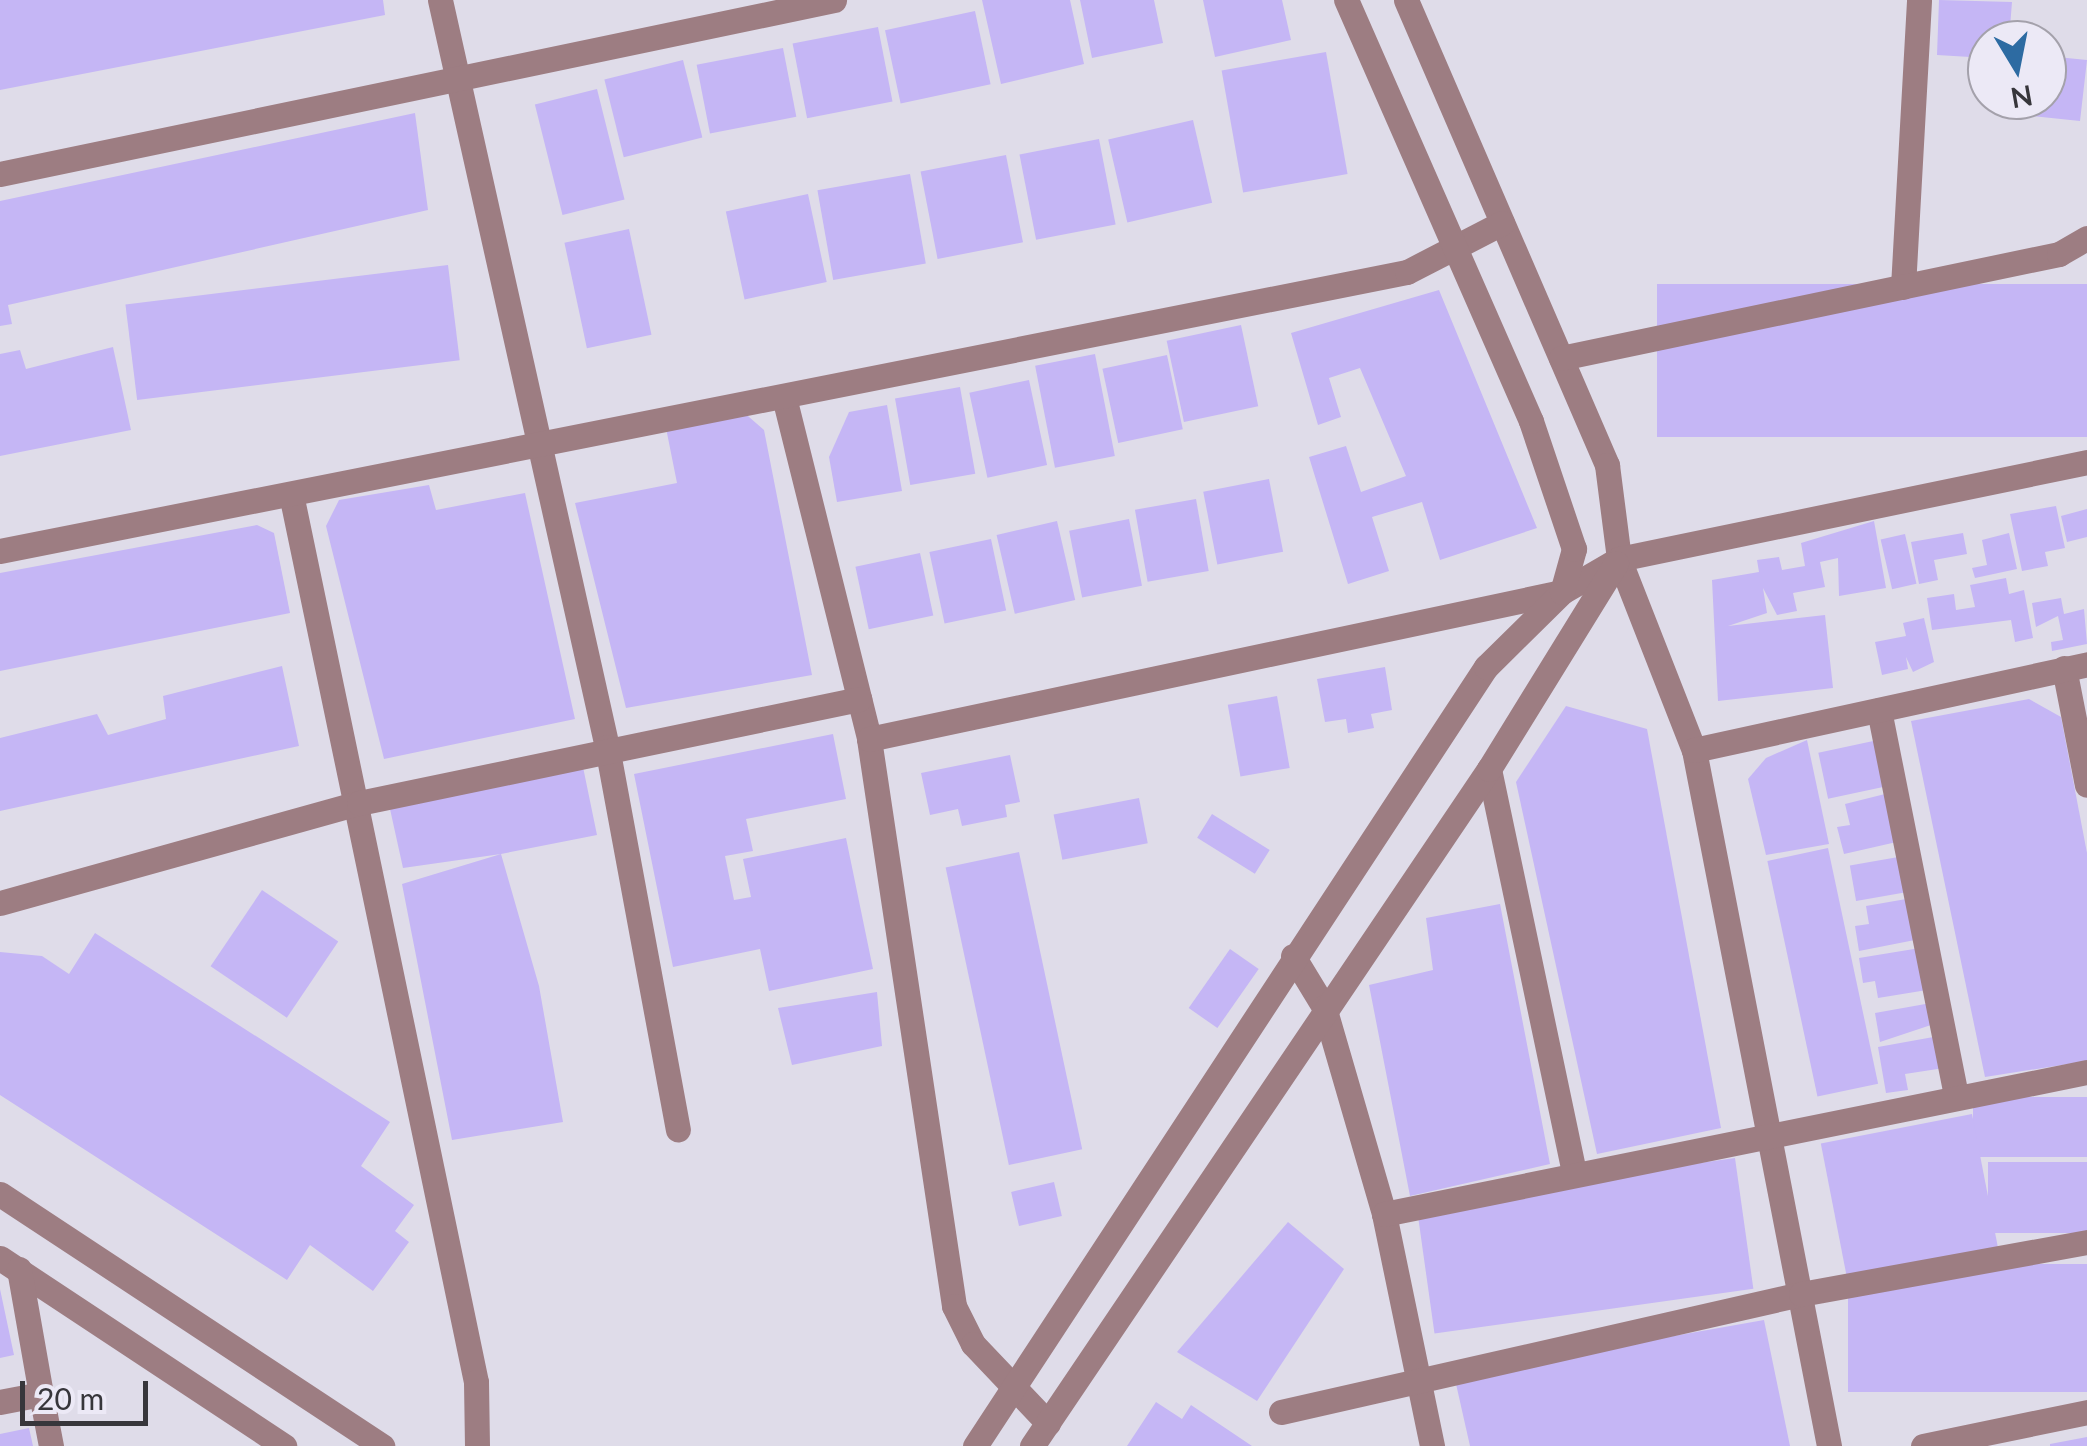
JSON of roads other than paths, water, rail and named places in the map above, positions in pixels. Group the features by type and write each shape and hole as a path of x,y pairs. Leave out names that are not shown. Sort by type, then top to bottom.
{"street":[{"path":"440,0 454,80 607,747 678,1128"},
{"path":"0,174 834,0"},
{"path":"1346,0 1558,488 1574,549 1562,592"},
{"path":"1406,0 1607,465 1618,559 1694,750 1829,1446"},
{"path":"1903,287 1920,0"},
{"path":"0,551 1407,272 1502,224"},
{"path":"1561,358 2059,254 2087,238"},
{"path":"784,397 869,740 954,1306 1011,1392 1048,1422"},
{"path":"975,1446 1486,666 1562,592 1618,559 2087,462"},
{"path":"292,494 359,803 479,1400 477,1446"},
{"path":"1032,1446 1324,1007 1490,769 1618,559"},
{"path":"869,740 1562,592"},
{"path":"1694,750 2076,666 2087,784"},
{"path":"0,903 359,803 607,747 859,700"},
{"path":"1879,710 1956,1097"},
{"path":"1490,769 1574,1174"},
{"path":"1293,956 1324,1007 1384,1214 1432,1446"},
{"path":"1384,1214 1768,1133 2087,1072"},
{"path":"0,1194 382,1446"},
{"path":"1281,1412 1418,1376 1800,1294 2087,1242"},
{"path":"9,1264 51,1446"},
{"path":"9,1264 284,1446"},
{"path":"0,1402 40,1394"},
{"path":"1923,1446 2087,1412"}]}
